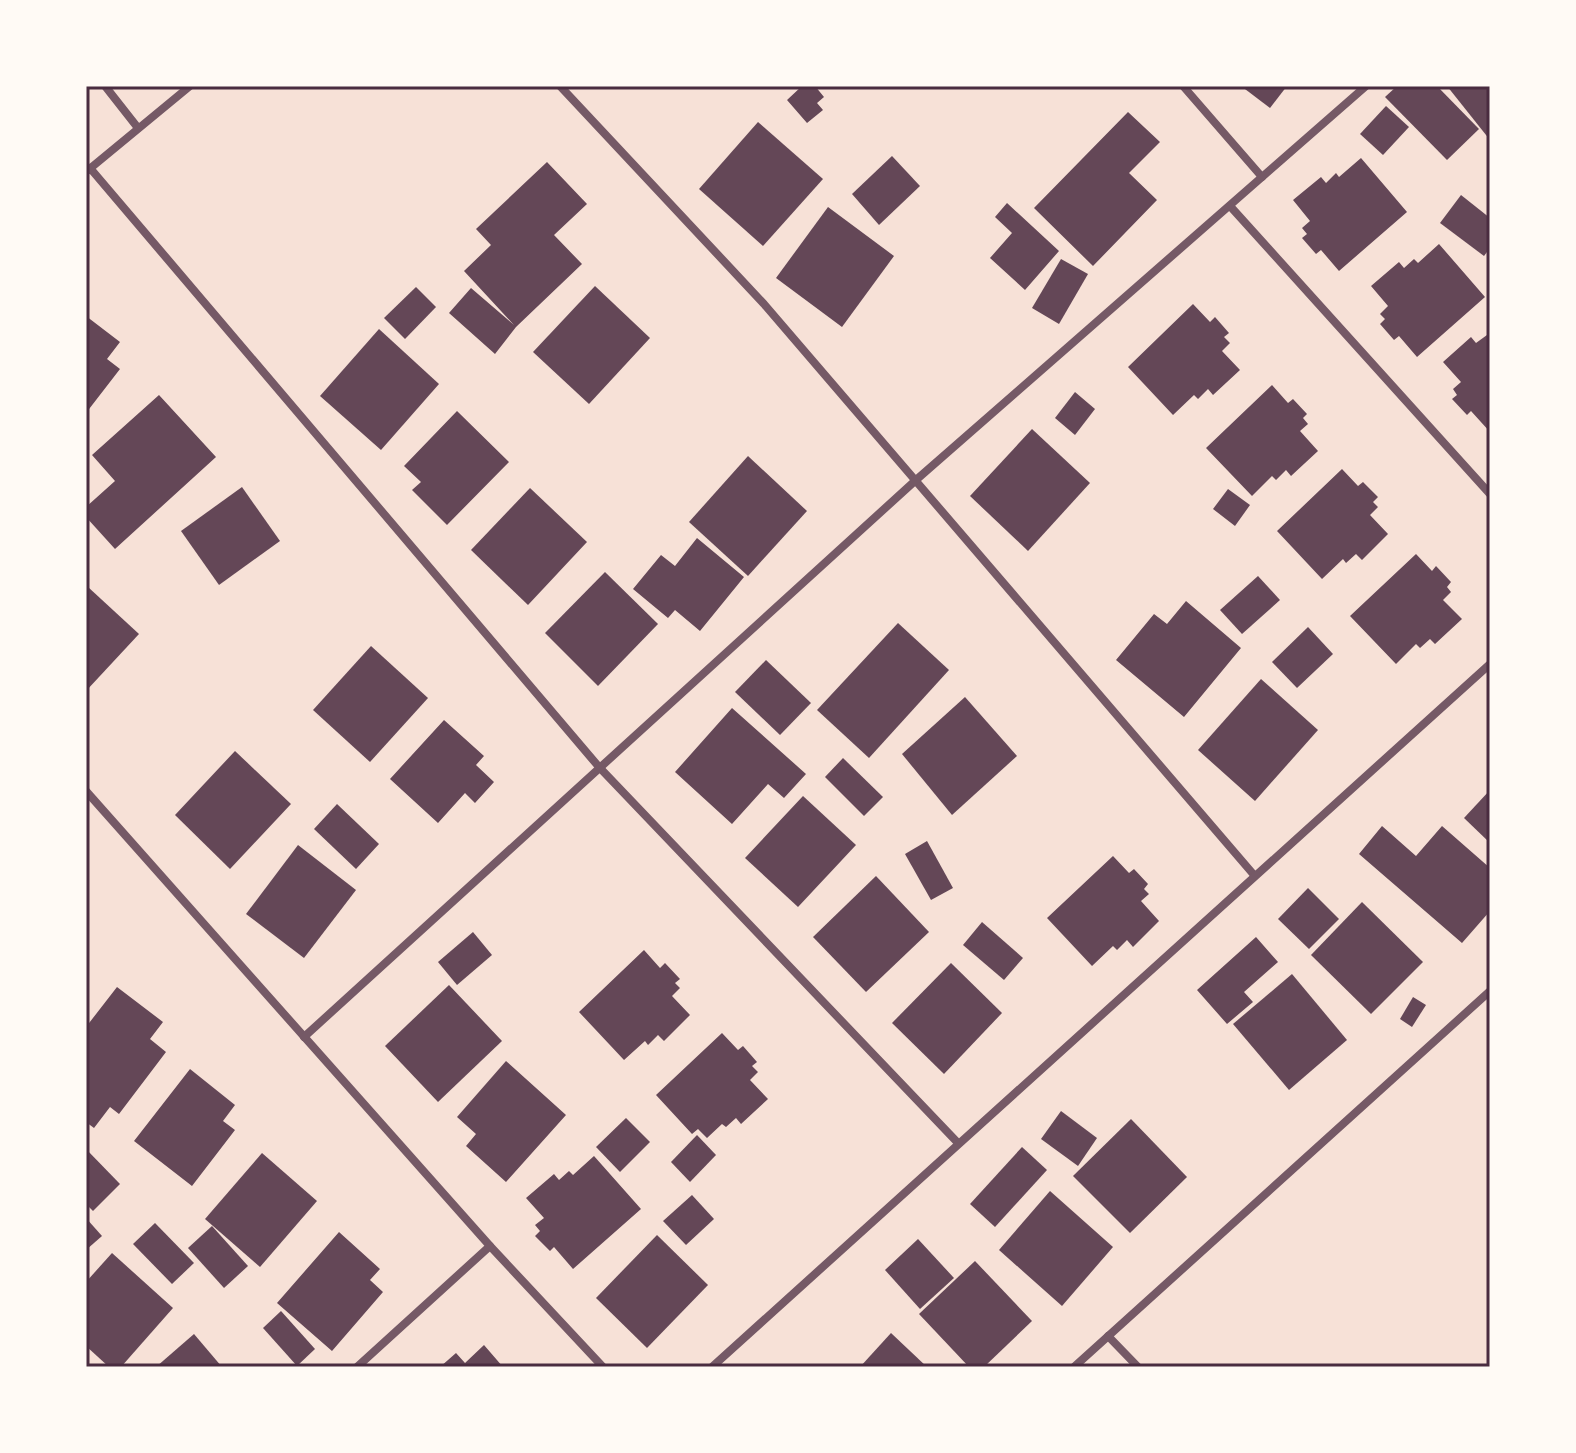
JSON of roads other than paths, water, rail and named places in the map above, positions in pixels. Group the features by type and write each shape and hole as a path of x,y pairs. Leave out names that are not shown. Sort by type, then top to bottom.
{"street":[{"path":"105,86 138,128"},
{"path":"190,86 88,170 599,767 958,1143"},
{"path":"560,86 764,304 1254,875"},
{"path":"1183,86 1262,177"},
{"path":"304,1037 916,480 1366,86"},
{"path":"1230,206 1490,494"},
{"path":"712,1367 1490,664"},
{"path":"86,791 490,1246 603,1367"},
{"path":"1074,1367 1490,991"},
{"path":"357,1367 490,1246"},
{"path":"1108,1336 1138,1367"}]}
